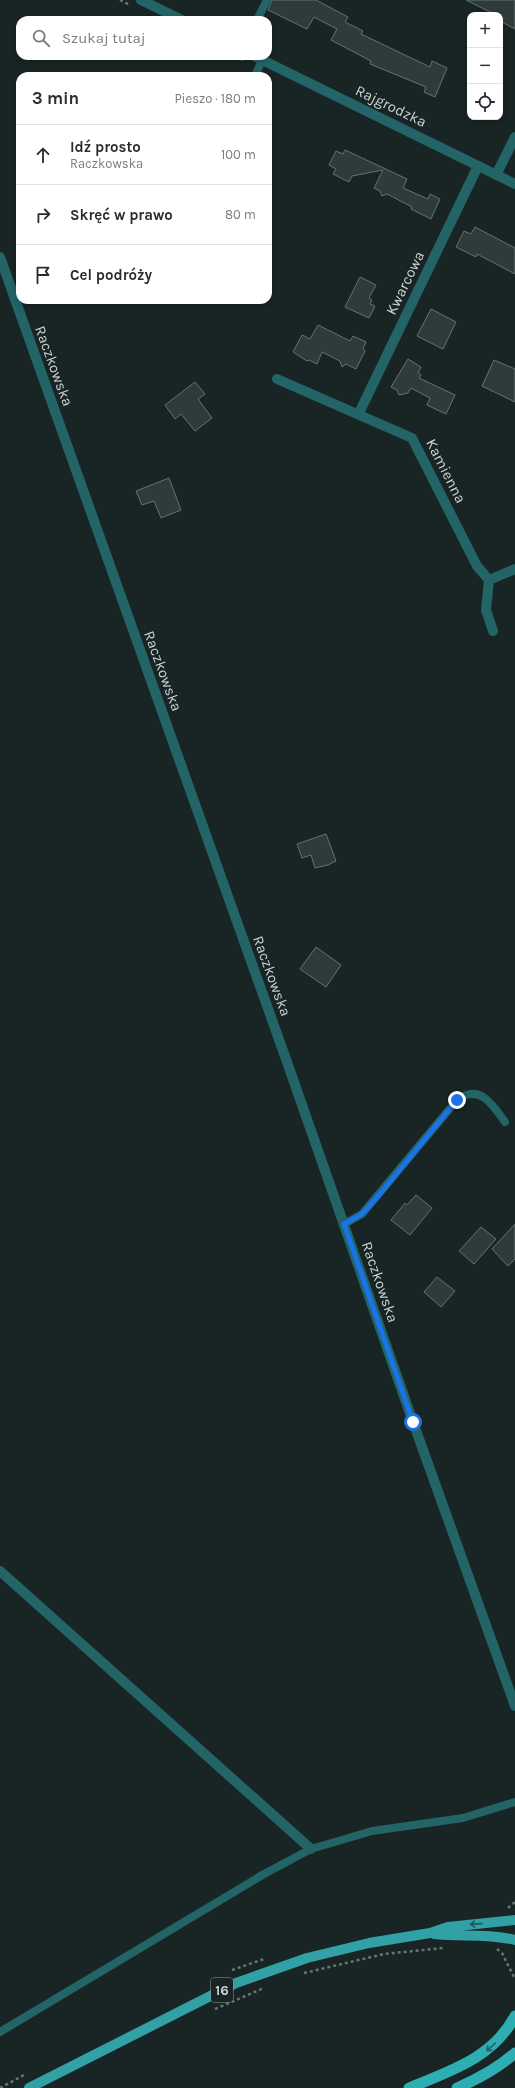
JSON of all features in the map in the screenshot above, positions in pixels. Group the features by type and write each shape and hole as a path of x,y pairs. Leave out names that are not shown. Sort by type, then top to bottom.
{"highway":[{"path":"409,2088 471,2061 492,2046 509,2027 515,2016"},
{"path":"457,2088 472,2082 501,2065 515,2053"}],"main road":[{"name":"16","path":"29,2088 236,1983 307,1958 369,1943 430,1933 448,1927 515,1920"},
{"name":"16","path":"430,1933 450,1936 501,1936 515,1940"}],"street":[{"path":"141,0 174,16"},
{"name":"Rajgrodzka","path":"262,60 515,184"},
{"path":"496,175 515,137"},
{"name":"Kwarcowa","path":"359,413 478,166"},
{"name":"Raczkowska","path":"0,257 16,302"},
{"name":"Raczkowska","path":"17,304 344,1224 410,1415 515,1706"},
{"name":"Kamienna","path":"277,379 343,409 359,413 412,438 477,566 489,580"},
{"path":"493,631 486,610 489,580 515,569"},
{"path":"0,1571 311,1849"}],"lane":[{"path":"259,16 267,0"},
{"path":"256,72 258,60"},
{"path":"344,1224 362,1214 457,1100 464,1094 471,1093 480,1095 491,1103 505,1122"},
{"path":"0,2032 264,1874 311,1849 372,1831 463,1818 515,1802"}],"path":[{"path":"301,1974 384,1954 450,1947"},
{"path":"490,1947 502,1953 515,1979"},
{"path":"214,2009 265,1987"}],"building":[{"path":"272,0 316,0 348,17 345,22 363,31 361,34 430,67 432,61 447,68 435,97 424,92 426,87 370,64 371,61 331,40 337,29 314,17 307,29 268,10"},
{"path":"466,0 515,0 515,29 503,23 503,12 490,12"},
{"path":"345,150 407,179 403,188 428,199 430,194 440,199 431,219 387,194 382,196 380,191 374,188 383,170 352,176 349,182 333,174 336,169 329,165 336,151 343,154"},
{"path":"475,227 515,248 515,274 477,254 476,257 456,247 464,231 471,234"},
{"path":"360,277 376,285 369,298 372,300 370,304 375,306 369,318 345,307"},
{"path":"431,309 456,322 443,349 417,336"},
{"path":"318,325 350,341 353,336 366,342 363,349 365,351 356,369 346,364 342,367 340,361 322,352 317,364 309,360 307,361 293,352 302,335 310,339"},
{"path":"408,359 421,367 418,373 421,375 419,378 455,395 446,414 427,405 430,398 411,388 408,393 399,395 397,390 391,387"},
{"path":"494,360 515,369 515,402 482,386"},
{"path":"195,382 205,394 198,399 212,418 195,431 181,414 175,419 165,405"},
{"path":"169,478 181,510 161,518 154,501 142,505 136,491"},
{"path":"326,834 336,861 328,865 315,868 311,855 302,858 297,844"},
{"path":"316,947 341,965 326,987 300,969"},
{"path":"416,1195 432,1208 410,1235 391,1220 405,1203 407,1205"},
{"path":"515,1224 515,1259 508,1266 492,1249"},
{"path":"481,1227 496,1239 474,1264 459,1251"},
{"path":"437,1277 455,1291 441,1307 424,1292"}],"route":[{"path":"413,1422 344,1224 362,1214 457,1100"}]}
